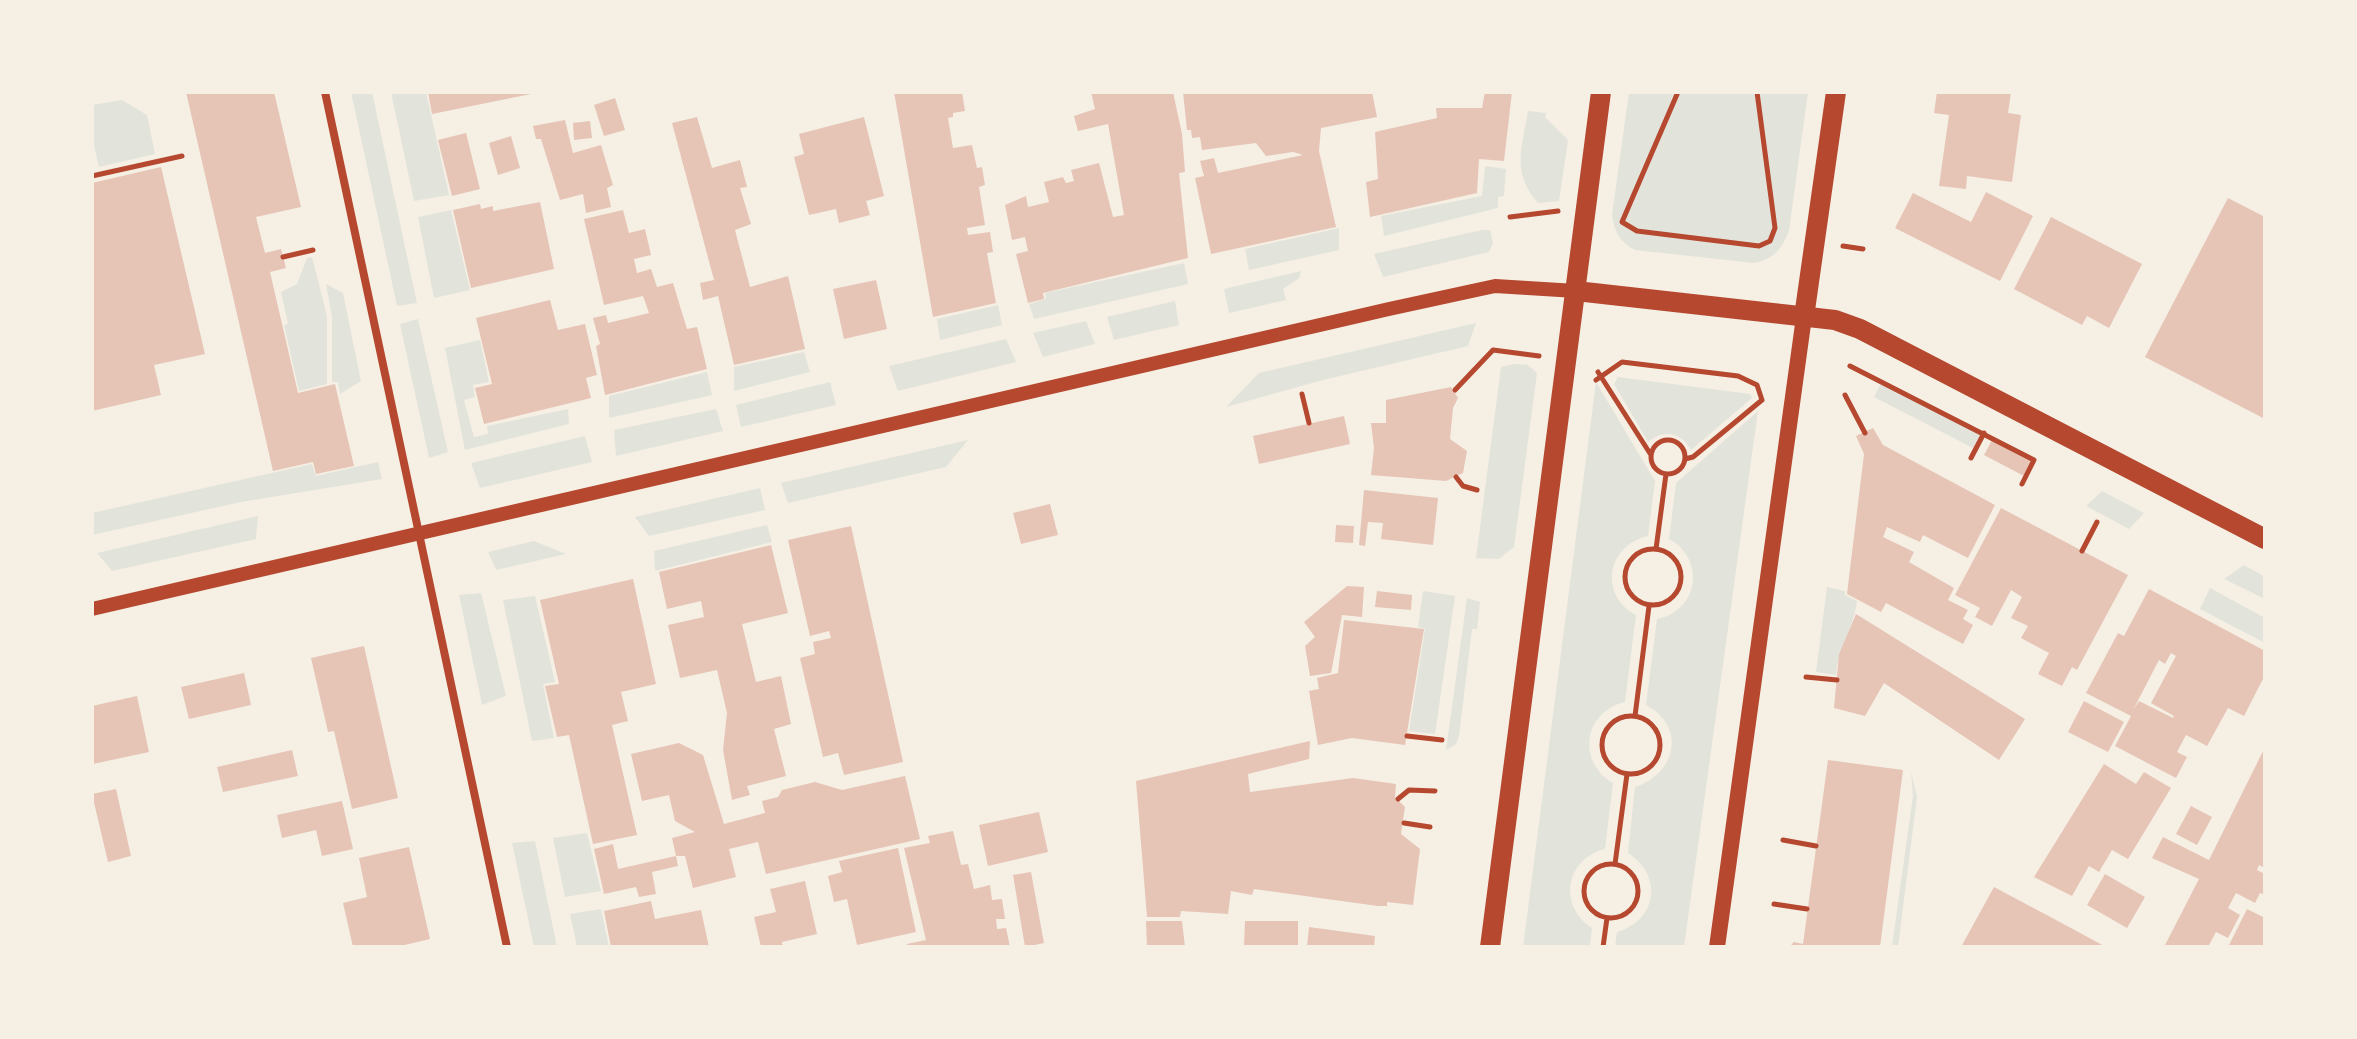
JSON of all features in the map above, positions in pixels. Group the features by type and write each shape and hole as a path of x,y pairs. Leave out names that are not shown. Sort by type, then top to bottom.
{"main road":[{"path":"1490,947 1601,92"},
{"path":"1717,947 1836,92"},
{"path":"1576,291 1835,320 1860,329 2265,539"}],"street":[{"path":"325,92 507,947"},
{"path":"92,609 1404,305 1495,286 1576,291"}],"path":[{"path":"1678,92 1622,222 1637,231 1759,246 1770,241 1775,228 1757,92"},
{"path":"93,178 182,156"},
{"path":"283,257 313,250"},
{"path":"1455,390 1493,350"},
{"path":"1594,381 1622,362 1738,376 1757,385 1762,399 1693,457 1685,459 1679,470 1666,474"},
{"path":"1850,366 2034,460 2022,484"},
{"path":"1302,394 1309,423"},
{"path":"1845,395 1865,433"},
{"path":"1971,458 1984,433"},
{"path":"1666,474 1652,462 1657,444 1670,440 1676,442 1685,459"},
{"path":"1656,549 1666,474"},
{"path":"1456,477 1463,486 1477,490"},
{"path":"2082,551 2097,522"},
{"path":"1656,549 1675,559 1681,581 1671,600 1649,606 1630,595 1624,574 1635,555 1656,549"},
{"path":"1635,716 1649,606"},
{"path":"1806,677 1837,680"},
{"path":"1635,716 1654,727 1660,749 1649,768 1627,773 1608,762 1603,741 1613,722 1635,716"},
{"path":"1407,736 1442,740"},
{"path":"1615,864 1627,773"},
{"path":"1398,799 1409,790 1435,791"},
{"path":"1404,823 1430,827"},
{"path":"1783,840 1816,846"},
{"path":"1615,864 1633,874 1638,895 1627,913 1607,918 1589,908 1584,887 1594,869 1615,864"},
{"path":"1774,904 1807,909"},
{"path":"1603,947 1607,918"}],"shaded area":[{"path":"351,92 372,92 417,303 397,306"},
{"path":"391,92 426,92 449,195 414,201"},
{"path":"1629,92 1808,92 1789,231 1776,253 1754,263 1635,250 1621,240 1612,215"},
{"path":"122,100 147,115 155,154 99,167 92,138 92,105"},
{"path":"1528,111 1546,113 1545,117 1568,140 1559,201 1538,203 1524,181 1521,148"},
{"path":"1485,166 1506,169 1504,196 1498,197 1498,208 1384,236 1381,216 1482,196"},
{"path":"451,210 470,290 434,298 418,217"},
{"path":"1339,228 1339,250 1249,270 1245,249"},
{"path":"1490,230 1493,243 1489,252 1383,277 1374,254"},
{"path":"312,257 327,316 327,384 299,391 284,325 288,324 281,292 297,284 307,258"},
{"path":"1184,263 1188,284 1034,319 1029,304 1046,299 1045,293"},
{"path":"1301,271 1299,278 1283,289 1286,300 1229,313 1224,289"},
{"path":"326,284 343,293 361,381 340,394 338,382 332,382 332,317"},
{"path":"1175,301 1179,325 1114,340 1107,317"},
{"path":"998,305 1002,325 940,340 937,319"},
{"path":"418,319 448,452 429,458 400,324"},
{"path":"1086,321 1095,344 1043,357 1033,333"},
{"path":"1476,323 1468,346 1323,380 1226,407 1259,373"},
{"path":"1006,339 1016,362 898,391 889,366"},
{"path":"480,340 489,382 473,385 475,397 464,400 474,437 488,434 487,426 568,409 569,424 465,450 445,348"},
{"path":"804,352 810,372 734,391 734,367"},
{"path":"1528,365 1537,373 1514,547 1499,559 1476,558 1501,367"},
{"path":"707,372 712,395 609,418 609,396"},
{"path":"1618,377 1750,394 1752,398 1691,450 1682,439 1672,434 1660,435 1648,442 1614,384"},
{"path":"830,382 836,405 741,427 736,405"},
{"path":"1596,382 1655,481 1648,536 1634,541 1623,550 1612,572 1616,596 1636,615 1625,702 1611,707 1600,716 1590,738 1594,763 1601,774 1613,783 1605,849 1581,862 1571,884 1574,908 1592,928 1590,947 1523,947"},
{"path":"1881,383 1980,434 1973,448 1874,397"},
{"path":"716,409 723,431 616,456 614,430"},
{"path":"1758,411 1684,947 1615,947 1617,932 1641,918 1651,896 1647,873 1628,853 1635,787 1660,772 1671,749 1667,725 1659,714 1646,705 1657,619 1682,606 1693,584 1689,559 1669,539 1676,483"},
{"path":"585,436 592,462 480,488 471,463"},
{"path":"968,440 946,467 788,503 781,483"},
{"path":"378,462 382,479 241,502 92,535 92,513 312,464 316,476"},
{"path":"760,488 765,510 649,536 635,517"},
{"path":"2102,491 2144,513 2129,529 2086,506"},
{"path":"258,516 256,539 112,571 97,553"},
{"path":"767,525 772,542 655,571 654,551"},
{"path":"534,541 566,554 496,570 488,552"},
{"path":"2244,565 2265,577 2265,599 2224,579"},
{"path":"1827,587 1845,591 1845,595 1857,601 1836,675 1816,672"},
{"path":"2210,588 2265,618 2265,643 2200,609"},
{"path":"1423,591 1455,596 1435,734 1409,731 1425,629 1418,627"},
{"path":"481,593 506,696 482,705 459,595"},
{"path":"535,596 555,682 543,684 554,738 532,741 503,600"},
{"path":"1467,598 1480,602 1477,629 1472,629 1459,736 1456,744 1446,750"},
{"path":"1911,772 1917,797 1898,947 1892,946 1913,796"},
{"path":"587,833 601,891 565,897 553,838"},
{"path":"535,841 557,947 534,947 512,843"},
{"path":"601,909 609,947 577,947 570,914"}],"building":[{"path":"186,92 274,92 301,207 256,217 265,253 281,249 286,268 270,272 298,393 335,384 354,466 316,474 313,462 273,471"},
{"path":"428,92 536,92 536,93 432,114"},
{"path":"894,92 962,92 965,111 953,113 953,117 948,118 953,148 972,145 977,168 982,167 985,185 979,187 985,225 967,228 968,235 990,232 993,252 987,253 996,303 933,317"},
{"path":"1091,92 1173,92 1182,134 1185,172 1179,173 1188,258 1043,293 1044,299 1028,303 1016,254 1028,251 1025,237 1012,240 1005,205 1026,196 1028,207 1049,202 1044,182 1063,177 1066,183 1074,181 1071,170 1099,163 1113,217 1124,215 1108,124 1078,131 1074,116 1095,109"},
{"path":"1183,92 1372,92 1377,117 1321,128 1319,151 1336,227 1211,254 1195,178 1204,176 1200,161 1214,158 1218,173 1303,155 1293,152 1266,156 1256,143 1202,150 1200,137 1192,138 1191,130 1187,130"},
{"path":"1485,92 1512,92 1504,161 1479,159 1477,193 1370,217 1366,182 1378,179 1375,132 1437,118 1436,108 1482,108"},
{"path":"1937,92 2011,92 2008,113 2021,115 2012,182 1967,176 1966,189 1939,186 1949,115 1934,113"},
{"path":"615,98 625,130 604,136 594,105"},
{"path":"697,117 712,168 740,160 747,187 740,188 751,224 735,230 750,287 788,276 805,349 734,365 718,296 703,300 700,283 714,280 672,123"},
{"path":"864,117 884,196 866,201 870,215 839,223 836,209 809,215 794,157 804,154 799,134"},
{"path":"565,120 573,153 601,145 613,185 607,188 611,207 586,213 583,194 560,200 541,139 536,139 533,126"},
{"path":"590,121 592,138 574,140 573,123"},
{"path":"466,133 480,189 452,196 438,140"},
{"path":"511,136 520,168 498,175 489,143"},
{"path":"161,167 205,354 154,365 161,395 92,411 92,183"},
{"path":"1986,192 2033,216 2000,281 1895,228 1913,193 1971,222"},
{"path":"2228,198 2265,217 2265,419 2145,357"},
{"path":"540,202 554,269 471,288 453,210 480,204 481,209 493,206 493,211"},
{"path":"623,210 629,233 645,229 651,255 634,259 637,273 651,269 657,287 673,283 687,329 697,327 707,369 605,395 596,346 600,344 593,318 606,315 608,323 649,313 643,296 604,305 584,219"},
{"path":"2051,217 2142,264 2109,328 2087,316 2082,325 2014,289"},
{"path":"876,280 887,329 844,339 833,289"},
{"path":"550,300 558,330 585,324 597,375 586,378 591,398 484,424 475,388 492,384 476,318"},
{"path":"1451,387 1458,398 1453,408 1450,439 1467,451 1463,473 1446,481 1371,475 1374,448 1371,423 1386,423 1386,400"},
{"path":"1344,416 1350,444 1259,464 1253,436"},
{"path":"1873,428 1883,445 1995,505 1968,558 1923,535 1920,542 1887,527 1883,537 1914,552 1909,562 1954,588 1948,600 1968,610 1963,619 1973,625 1963,644 1886,603 1881,612 1847,594 1864,454 1856,436"},
{"path":"1992,440 2032,461 2024,476 1984,455"},
{"path":"1364,490 1438,498 1433,545 1381,539 1383,523 1368,522 1365,546 1359,545"},
{"path":"1050,504 1058,535 1021,544 1013,513"},
{"path":"2001,508 2128,575 2077,670 2072,667 2062,686 2038,674 2049,653 2021,638 2028,626 2011,618 2022,597 2011,590 1992,626 1975,617 1980,608 1955,595"},
{"path":"1336,525 1354,526 1353,543 1335,542"},
{"path":"851,526 903,762 844,775 838,753 823,757 800,658 815,654 813,642 831,638 829,631 810,636 788,540"},
{"path":"771,545 788,613 742,624 756,682 781,676 791,724 774,729 786,776 747,786 750,795 732,800 723,750 727,713 717,670 680,678 668,625 704,617 701,601 667,609 659,572"},
{"path":"633,579 656,684 621,692 628,721 612,725 637,835 593,844 569,735 557,737 545,686 559,684 540,600"},
{"path":"1347,586 1364,587 1362,617 1342,615 1331,673 1310,676 1305,646 1315,637 1304,622"},
{"path":"2149,589 2265,651 2265,675 2244,716 2228,708 2207,746 2186,735 2177,752 2187,757 2176,778 2115,746 2131,716 2086,693 2118,633 2124,636","holes":["2171,653 2176,656 2151,703 2173,718 2139,701 2133,710 2159,660 2165,664"]},
{"path":"1377,591 1412,595 1411,610 1375,607"},
{"path":"1856,614 2025,719 1999,760 1884,683 1865,716 1834,708 1839,654"},
{"path":"1344,620 1424,629 1405,745 1352,738 1318,745 1309,691 1319,689 1317,678 1338,673"},
{"path":"364,646 398,798 352,809 334,731 328,732 311,658"},
{"path":"244,673 251,705 189,719 181,687"},
{"path":"137,696 149,752 93,764 92,706"},
{"path":"2084,701 2124,722 2108,752 2068,732"},
{"path":"1310,741 1309,759 1248,774 1250,792 1353,778 1396,784 1395,797 1405,807 1401,834 1420,849 1413,905 1387,902 1387,906 1378,906 1254,889 1252,895 1231,891 1228,914 1181,911 1180,917 1147,917 1136,781"},
{"path":"679,743 703,755 724,824 765,813 762,801 778,797 782,790 815,782 842,790 905,776 920,839 766,874 758,842 729,849 736,877 693,888 685,856 676,856 672,838 695,832 675,821 669,795 642,801 631,754"},
{"path":"2265,747 2265,868 2259,865 2257,870 2265,874 2265,895 2260,893 2255,903 2236,893 2228,908 2240,915 2228,938 2216,932 2208,947 2164,947 2199,879 2152,858 2163,837 2209,860"},
{"path":"292,750 298,776 223,792 217,767"},
{"path":"1828,760 1903,770 1880,947 1789,947 1794,942 1803,944"},
{"path":"2104,764 2136,784 2144,772 2171,788 2128,859 2112,850 2099,872 2089,866 2072,896 2034,877"},
{"path":"116,789 131,856 108,862 92,794"},
{"path":"342,801 353,849 322,856 316,830 282,838 277,815"},
{"path":"2191,806 2212,817 2197,845 2176,834"},
{"path":"1039,812 1048,852 988,866 979,825"},
{"path":"953,831 961,865 968,864 974,889 990,885 992,900 1002,899 1005,919 996,919 997,929 1006,928 1010,947 908,947 907,944 926,940 904,848 930,843 928,836"},
{"path":"613,844 618,869 676,856 678,866 652,872 656,894 639,897 636,887 604,894 594,849"},
{"path":"409,847 430,939 396,947 353,947 343,903 367,897 359,858"},
{"path":"898,848 916,932 857,945 847,899 834,902 828,876 842,872 839,861"},
{"path":"1031,872 1044,943 1025,947 1013,875"},
{"path":"2105,874 2145,897 2127,928 2087,905"},
{"path":"805,881 817,934 782,942 783,947 761,947 754,917 776,912 770,889"},
{"path":"1994,887 2071,928 2106,947 1961,947"},
{"path":"651,901 655,919 701,910 709,947 611,947 604,911"},
{"path":"2247,909 2265,918 2265,947 2228,947"},
{"path":"1146,921 1182,921 1185,947 1147,947"},
{"path":"1245,921 1298,921 1298,947 1244,947"},
{"path":"1309,927 1375,936 1374,947 1307,947"}]}
